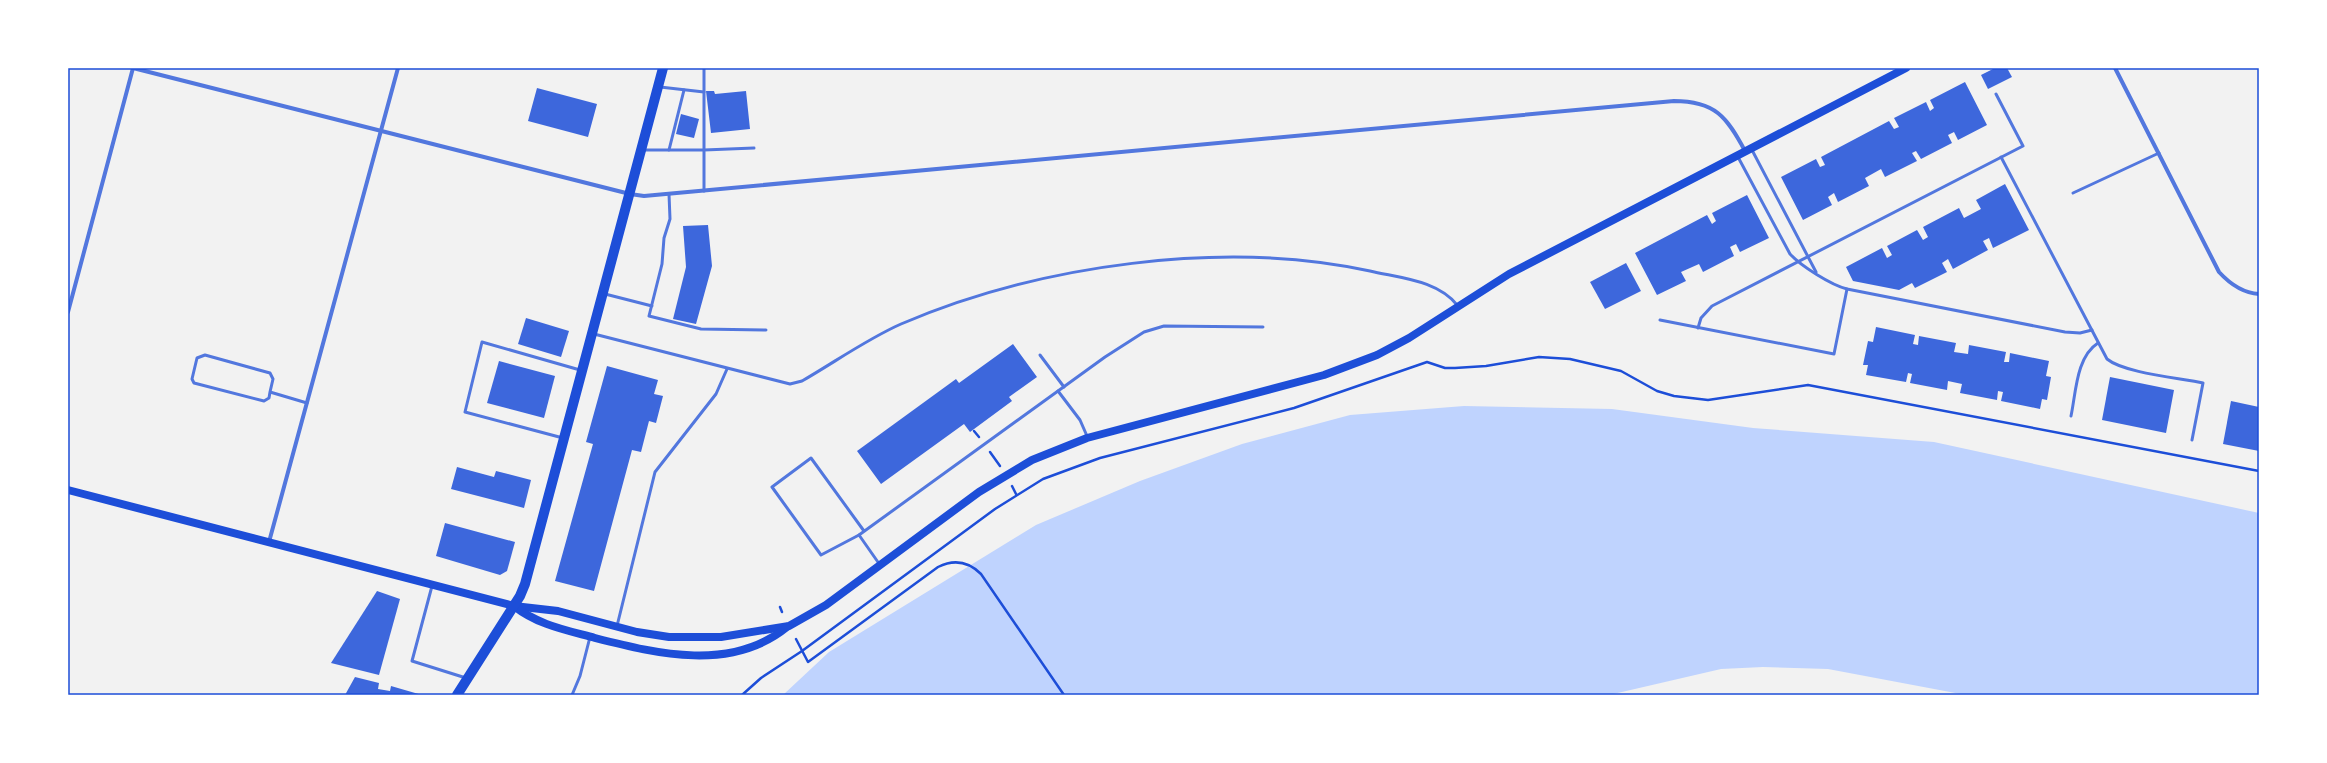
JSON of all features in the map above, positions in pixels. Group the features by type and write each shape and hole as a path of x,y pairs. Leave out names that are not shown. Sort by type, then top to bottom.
{"main road":[{"path":"457,695 514,606 525,584 663,68"},
{"path":"514,606 541,623 590,637 662,653 711,655 739,651 761,644 826,605 1005,475 1045,454 1088,438 1293,384 1341,369 1394,346 1509,274 1906,68"},
{"path":"68,490 514,606 558,611 617,626 670,637 701,638 743,635 789,626"}],"street":[{"path":"68,312 133,68 630,194 644,196 1674,101 1702,104 1718,112 1731,125 1748,150"},
{"path":"269,542 398,68"},
{"path":"2115,68 2219,272 2244,291 2259,294"}],"lane":[{"path":"704,68 704,191"},
{"path":"658,87 704,92"},
{"path":"669,150 684,90"},
{"path":"1698,328 1701,318 1712,306 2023,146 1996,94"},
{"path":"641,150 754,148"},
{"path":"1748,150 1816,272"},
{"path":"2073,193 2159,154"},
{"path":"1737,155 1786,250 1798,262 1816,272 1834,285 1847,289 2065,332 2080,334 2092,330"},
{"path":"2001,157 2107,358 2115,364 2203,383 2192,440"},
{"path":"669,194 670,219 664,238 662,264 649,316 695,328 766,330"},
{"path":"592,333 782,383 796,383 900,325 959,303 1059,277 1121,266 1182,260 1262,257 1339,265 1425,284 1443,292 1458,306"},
{"path":"1660,320 1834,354 1847,289"},
{"path":"603,294 652,306"},
{"path":"864,531 811,458 772,487 821,555 859,535 1116,350 1151,329 1171,326 1264,327"},
{"path":"564,439 465,412 482,342 583,370"},
{"path":"2072,416 2083,361 2090,350 2098,343"},
{"path":"205,355 270,373 273,379 270,392 269,398 264,401 194,383 192,379 197,358 205,355"},
{"path":"1040,355 1064,387"},
{"path":"617,626 655,472 716,394 727,369"},
{"path":"1058,391 1080,420 1088,438"},
{"path":"270,392 307,403"},
{"path":"859,535 880,565"},
{"path":"432,584 412,661 468,679"},
{"path":"573,695 580,676 590,637"}],"path":[{"path":"742,695 761,678 802,650 1016,494 1043,479 1087,462 1294,408 1427,362 1445,368 1470,368 1547,357 1570,359 1610,367 1657,391 1691,399 1725,398 1808,386 2259,470"},
{"path":"974,431 1005,475 1016,494"},
{"path":"796,639 808,662 938,567 950,563 963,563 981,574 1064,695"},
{"path":"780,607 782,612"}],"water":[{"path":"1464,406 1612,409 1753,428 1934,442 2259,513 2259,695 1966,695 1828,669 1763,667 1721,669 1609,695 783,695 829,652 1036,525 1140,481 1242,444 1350,415"}],"building":[{"path":"1995,68 2007,68 2012,77 1988,89 1981,75"},
{"path":"1965,82 1987,125 1958,140 1954,132 1948,135 1952,143 1921,159 1916,151 1912,153 1917,161 1885,177 1881,169 1865,178 1869,186 1838,202 1834,193 1828,197 1832,205 1803,220 1781,177 1816,159 1820,167 1825,165 1821,157 1889,121 1894,129 1899,127 1894,118 1926,102 1930,111 1934,108 1930,100"},
{"path":"537,88 597,104 588,137 528,121"},
{"path":"706,91 714,91 715,94 746,91 750,129 711,133"},
{"path":"681,114 699,119 694,138 676,134"},
{"path":"2005,184 2029,230 1993,248 1989,238 1983,241 1988,250 1953,269 1948,259 1942,263 1947,272 1915,288 1912,283 1899,290 1853,281 1846,267 1882,248 1887,258 1892,255 1887,246 1917,230 1923,240 1928,237 1923,227 1959,208 1964,218 1981,209 1976,200"},
{"path":"1747,195 1769,238 1740,252 1736,244 1730,247 1734,256 1703,272 1699,264 1681,272 1686,281 1657,295 1635,253 1707,215 1712,224 1716,221 1712,213"},
{"path":"708,225 712,266 696,324 673,319 686,267 683,226"},
{"path":"1626,263 1641,291 1605,309 1590,282"},
{"path":"526,318 569,331 561,357 518,344"},
{"path":"1876,327 1915,335 1913,344 1918,345 1919,336 1956,343 1954,352 1968,354 1969,345 2006,352 2004,362 2009,362 2010,353 2049,361 2046,376 2051,377 2047,400 2042,399 2040,409 2001,401 2003,392 1998,391 1997,400 1960,393 1962,384 1948,381 1947,390 1910,383 1912,374 1908,373 1906,382 1866,375 1868,365 1863,365 1868,341 1873,342"},
{"path":"1013,344 1037,377 1009,397 1012,401 970,432 964,424 881,484 857,451 956,379 959,383"},
{"path":"499,361 555,376 544,418 487,403"},
{"path":"607,366 658,380 654,394 663,396 656,423 649,421 641,452 632,450 594,591 555,581 593,444 586,442"},
{"path":"2110,377 2174,390 2166,433 2102,420"},
{"path":"2231,401 2259,407 2259,451 2223,444"},
{"path":"457,467 494,477 496,471 531,480 524,508 451,489"},
{"path":"445,523 515,542 507,571 500,575 436,556"},
{"path":"377,591 400,599 379,675 331,663"},
{"path":"355,677 379,683 378,689 390,691 391,686 422,695 345,695"}]}
